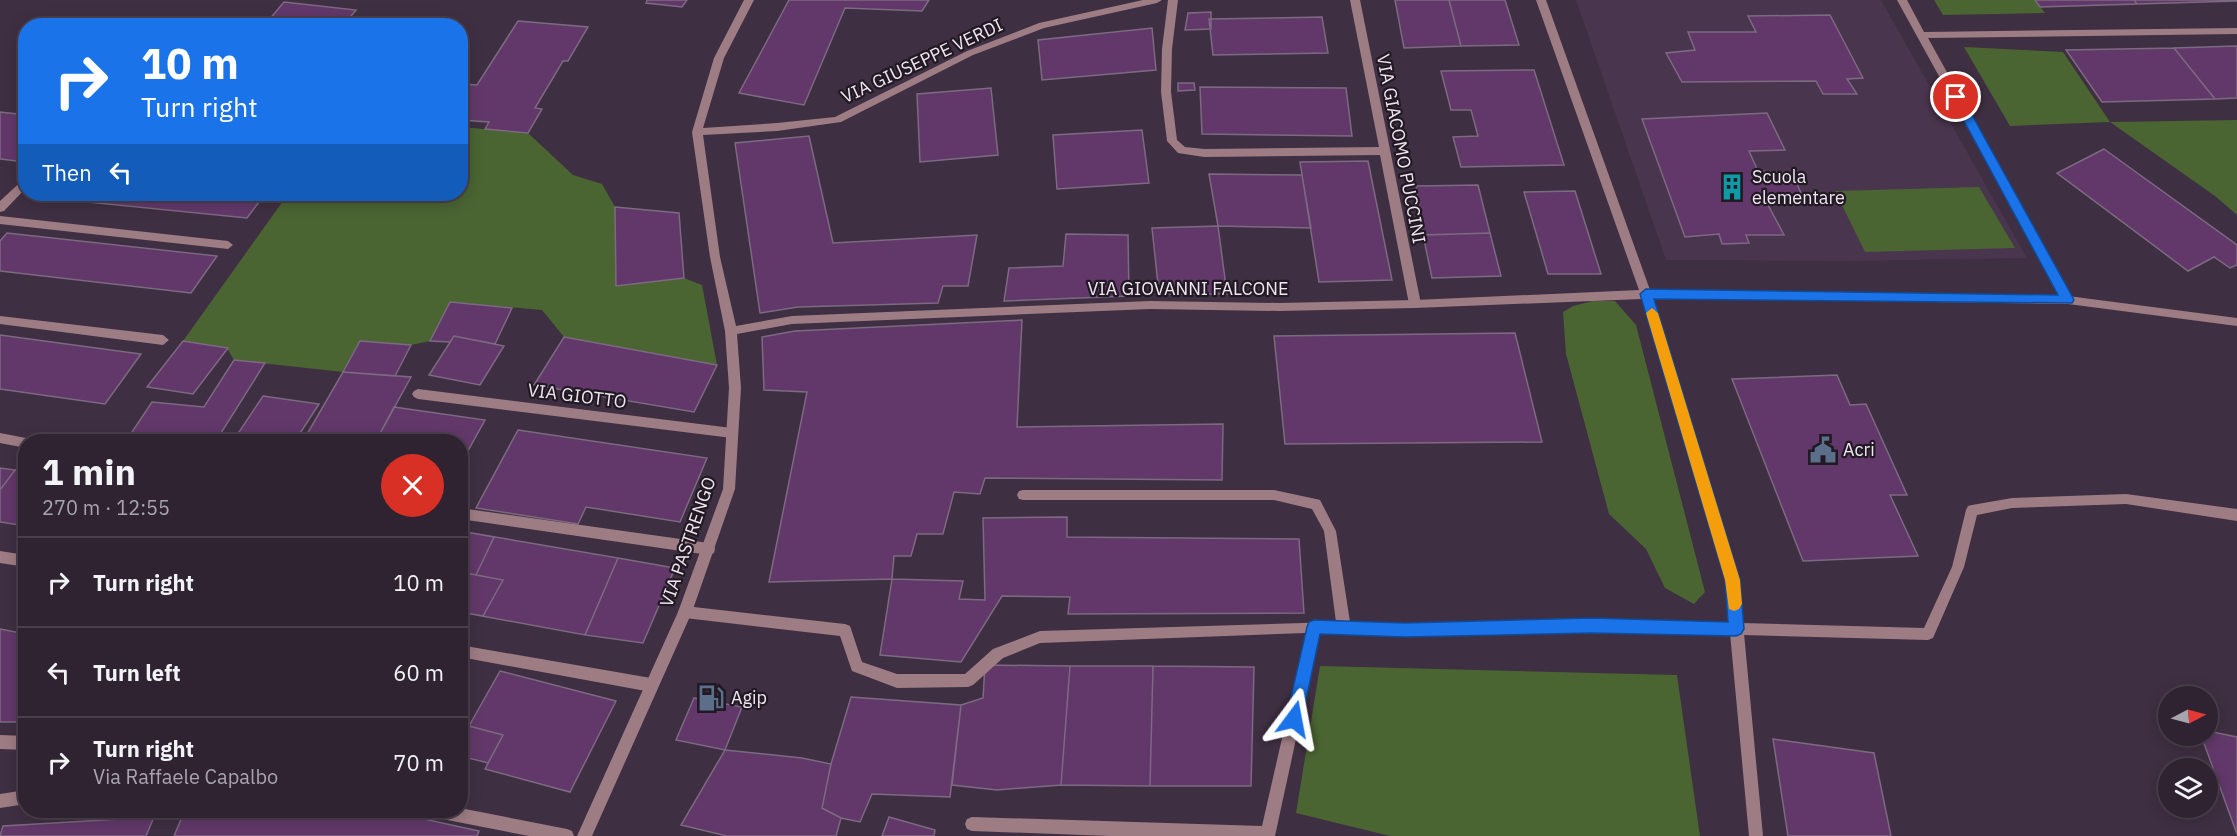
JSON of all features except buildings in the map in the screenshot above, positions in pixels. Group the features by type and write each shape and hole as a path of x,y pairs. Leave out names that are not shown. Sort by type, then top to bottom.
{"street":[{"name":"VIA PASTRENGO","path":"584,836 685,612 729,489 735,388 731,331 715,257 697,132 719,58 749,0"},
{"name":"VIA GIUSEPPE VERDI","path":"697,132 777,127 837,120 970,53 1042,25 1156,0"},
{"path":"1173,0 1167,49 1166,92 1172,141 1182,150 1204,153 1385,151"},
{"name":"VIA GIACOMO PUCCINI","path":"1355,0 1415,304"},
{"path":"1541,0 1646,294 1732,580 1756,836"},
{"path":"1902,0 2068,300"},
{"path":"1922,35 2237,32"},
{"path":"0,208 18,189"},
{"path":"0,220 228,245"},
{"name":"VIA GIOVANNI FALCONE","path":"731,331 792,320 1150,305 1279,307 1415,304 1646,294 2068,300 2237,322"},
{"path":"0,320 163,340"},
{"name":"VIA GIOTTO","path":"418,394 732,433"},
{"path":"0,438 18,441"},
{"path":"1023,495 1274,495 1316,504 1330,531 1344,628"},
{"path":"685,612 795,622 845,630 857,666 897,681 968,680 998,653 1040,637 1314,627 1405,630 1591,626 1928,634 1958,567 1972,510 2012,502 2126,499 2237,515"},
{"path":"468,514 709,549"},
{"path":"0,557 18,560"},
{"path":"972,824 1268,834 1314,627"},
{"path":"468,652 651,686"},
{"path":"0,742 18,743"},
{"path":"0,801 18,798"},
{"path":"468,817 567,836"}],"shaded area":[{"path":"1576,0 1881,0 2027,258 1851,261 1666,260"}],"green space":[{"path":"1934,0 2035,0 2045,13 1943,15"},
{"path":"1964,47 2063,52 2110,122 2010,126"},
{"path":"2237,120 2237,215 2215,196 2110,122"},
{"path":"468,128 528,133 573,175 602,184 615,207 616,286 684,278 702,285 717,365 564,337 542,310 451,302 430,341 411,345 360,341 343,372 234,360 227,348 183,341 283,201 468,201"},
{"path":"1979,187 2015,248 1865,252 1835,191"},
{"path":"1593,301 1615,301 1636,325 1705,592 1694,604 1665,588 1646,549 1609,514 1566,354 1563,312 1573,306"},
{"path":"1320,666 1677,675 1700,836 1390,836 1296,813"}],"slow traffic":[{"path":"1652,313 1732,580 1734,604"}],"place":[{"name":"Scuola elementare","path":"1732,187"},
{"name":"Acri","path":"1823,450"},
{"name":"Agip","path":"711,698"}],"route":[{"path":"1294,719 1314,627 1405,630 1591,626 1736,629 1732,580 1646,294 2068,300 1956,97"}]}
